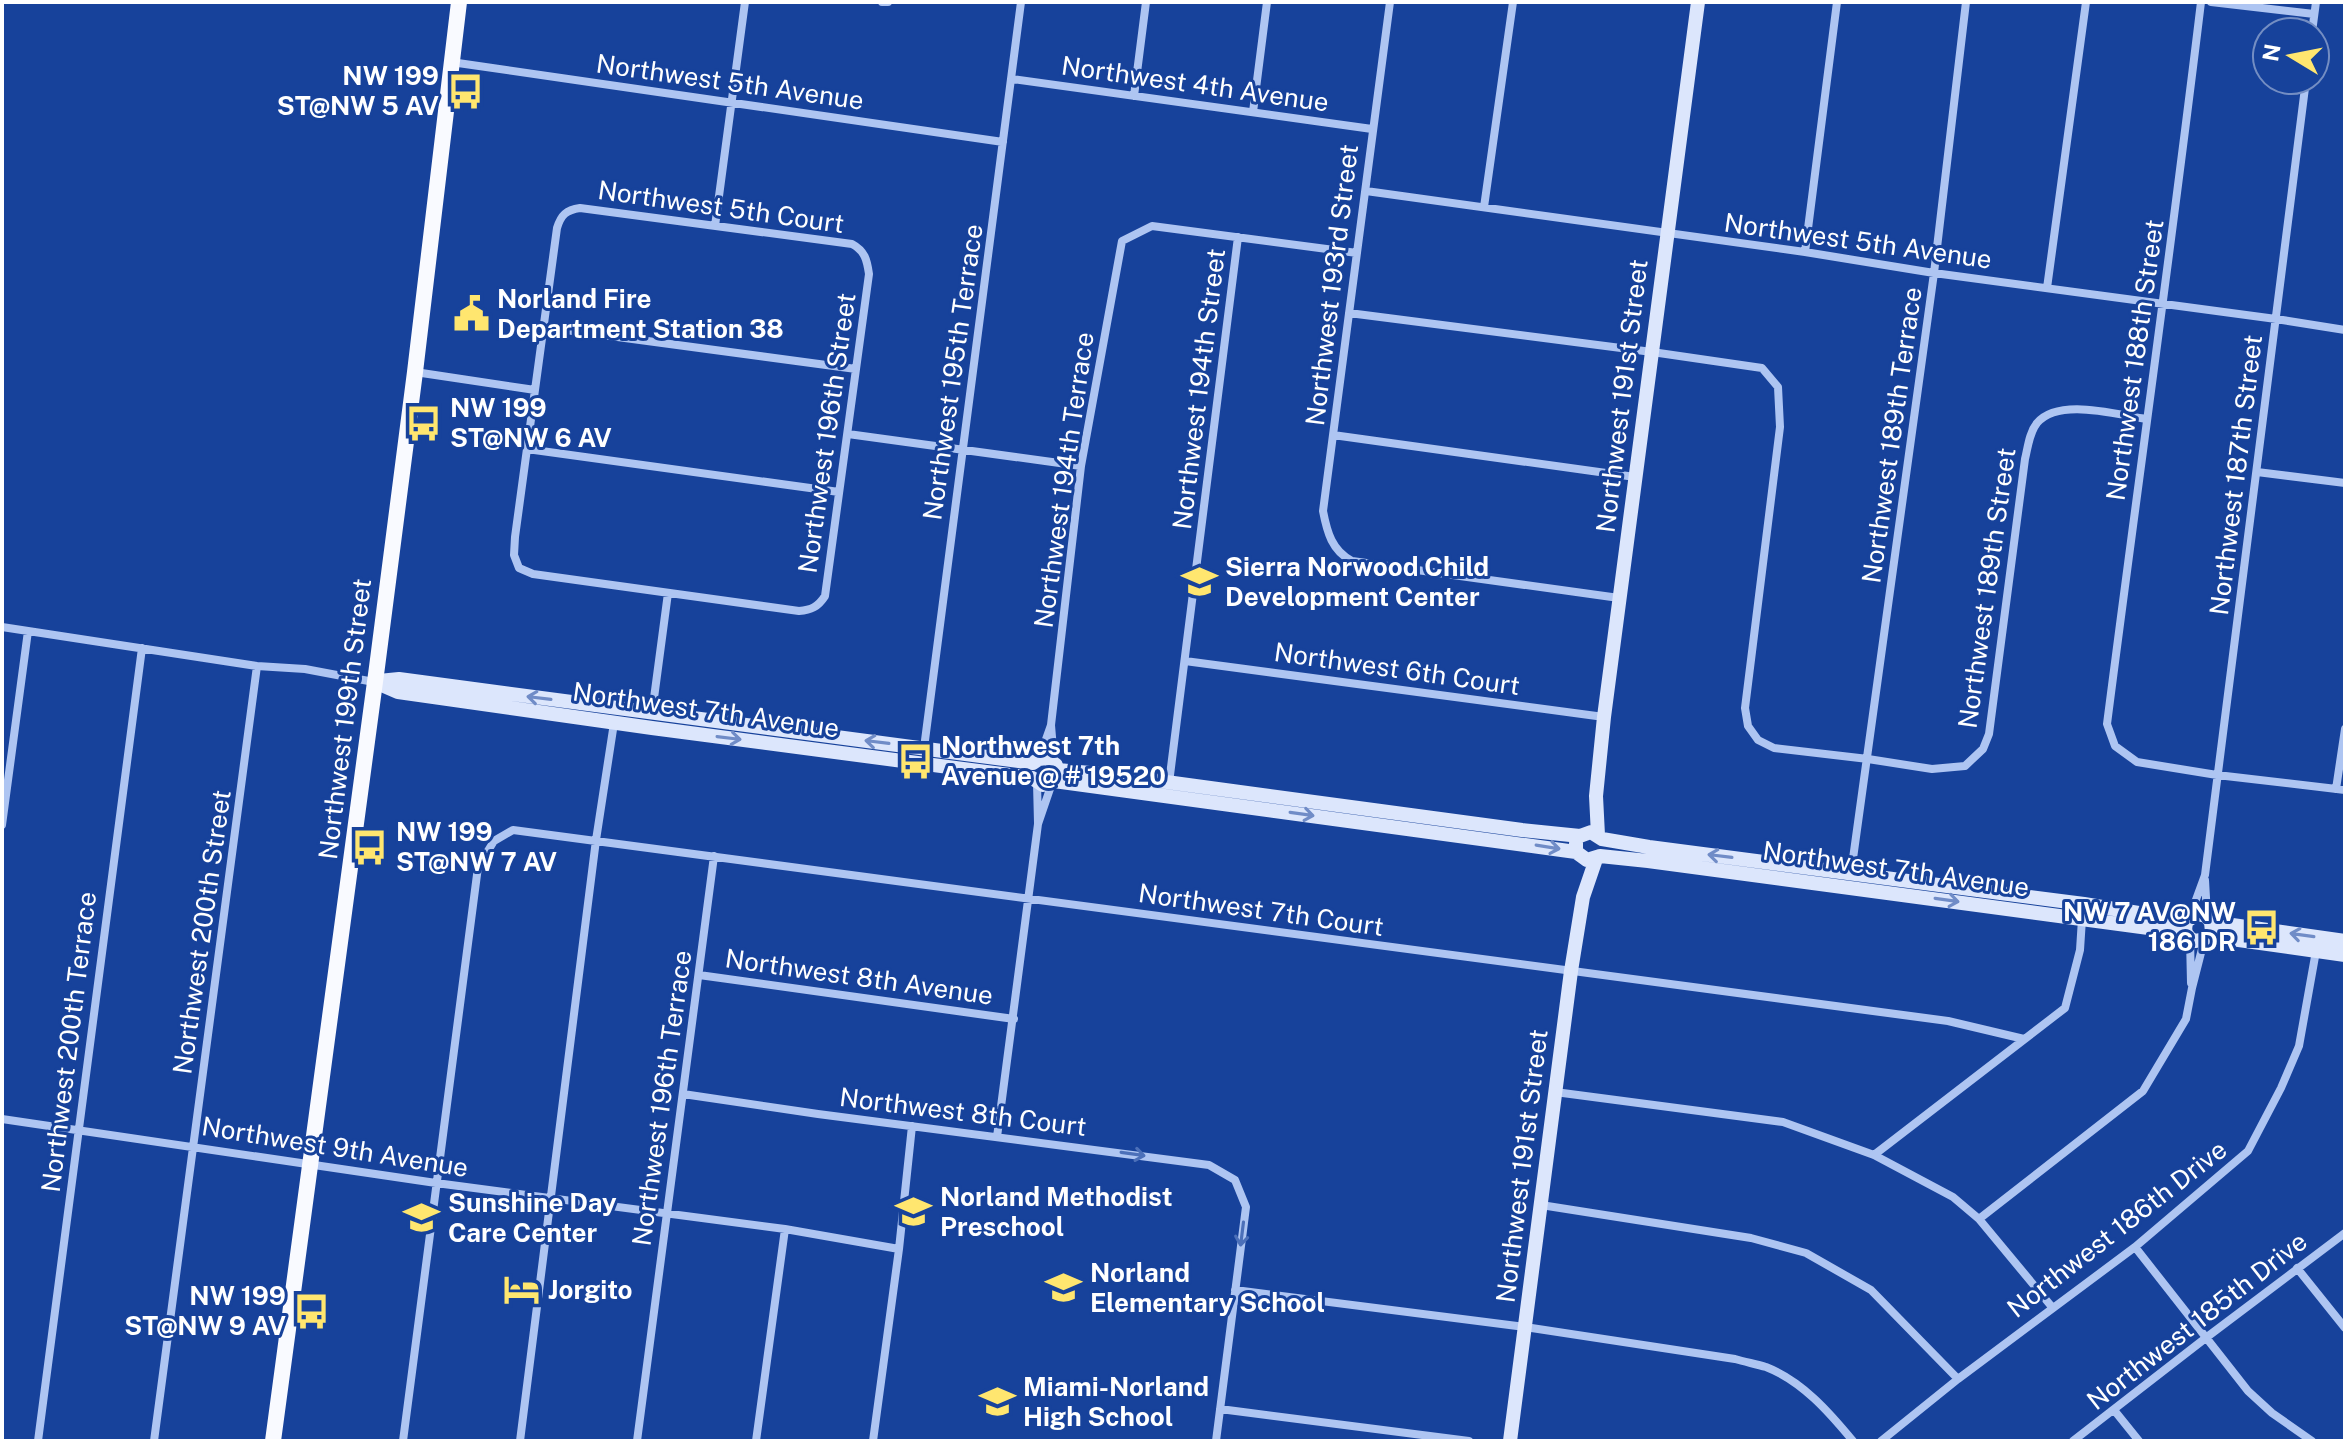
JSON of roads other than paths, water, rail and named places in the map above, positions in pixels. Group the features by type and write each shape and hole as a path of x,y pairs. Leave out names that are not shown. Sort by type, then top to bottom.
{"main road":[{"name":"Northwest 199th Street","path":"273,1441 375,682 459,2"}],"street":[{"path":"715,226 745,2"},
{"name":"Northwest 195th Terrace","path":"924,748 1021,2"},
{"path":"1134,96 1146,2"},
{"path":"1253,112 1267,2"},
{"name":"Northwest 193rd Street","path":"1390,2 1323,511 1328,537 1342,556 1352,561 1619,598"},
{"path":"1484,207 1513,2"},
{"name":"Northwest 191st Street","path":"1591,835 1619,598 1698,2"},
{"path":"1805,252 1837,2"},
{"name":"Northwest 189th Terrace","path":"1851,873 1934,273 1966,2"},
{"path":"2047,288 2086,2"},
{"name":"Northwest 188th Street","path":"2201,2 2164,305 2107,724 2115,746 2137,762 2217,775"},
{"path":"2211,2 2314,14 2316,2"},
{"name":"Northwest 5th Avenue","path":"451,62 1003,142"},
{"name":"Northwest 4th Avenue","path":"1013,79 1372,129"},
{"name":"Northwest 187th Street","path":"2205,875 2304,96"},
{"name":"Northwest 5th Avenue","path":"1366,191 2345,330"},
{"name":"Northwest 5th Court","path":"543,327 557,228 565,212 580,208 852,244 860,248 866,257"},
{"name":"Northwest 194th Terrace","path":"998,1137 1081,466 1122,241 1152,226 1238,237"},
{"path":"1238,237 1357,253"},
{"name":"Northwest 194th Street","path":"1169,783 1238,237"},
{"name":"Northwest 196th Street","path":"668,593 799,611 813,609 825,596 869,274 866,257"},
{"path":"1349,313 1762,368 1778,387 1780,427 1745,708 1748,726 1758,740 1774,748 1868,759"},
{"path":"652,713 668,593 533,574 519,568 514,555 543,327 856,369"},
{"path":"415,372 535,390"},
{"name":"Northwest 189th Street","path":"1868,759 1932,769 1965,766 1983,749 1989,734 2031,432 2046,415 2069,408 2147,419"},
{"path":"848,434 1081,466"},
{"path":"1333,435 1635,477"},
{"path":"527,449 839,492"},
{"path":"2257,472 2345,483"},
{"name":"Northwest 7th Avenue","path":"2,627 257,666 305,669 375,682 398,692 614,723 1169,783 1522,830 1591,835 1649,847 2084,904 2345,955"},
{"path":"2,825 28,631"},
{"name":"Northwest 200th Terrace","path":"38,1441 142,648"},
{"name":"Northwest 6th Court","path":"1185,661 1604,717"},
{"name":"Northwest 200th Street","path":"154,1441 257,666"},
{"name":"Northwest 7th Avenue","path":"375,682 399,679 924,748 1045,772 1588,856 1751,874 2082,918 2345,941"},
{"path":"520,1441 596,840 614,723"},
{"name":"Northwest 194th Terrace","path":"1038,824 1036,811 1051,725"},
{"path":"2217,775 2341,790 2345,729"},
{"name":"Northwest 7th Court","path":"436,1183 478,867 494,841 513,830 1948,1021 2024,1039"},
{"path":"1591,835 1604,848 1588,856 1576,841 1591,835"},
{"name":"Northwest 196th Terrace","path":"637,1441 714,856"},
{"name":"Northwest 191st Street","path":"1510,1441 1588,856"},
{"path":"1979,1219 2143,1091 2186,1019 2205,875"},
{"path":"2192,988 2205,875"},
{"path":"1874,1155 2065,1008 2080,950 2082,918"},
{"name":"Northwest 186th Drive","path":"1881,1441 2052,1307 2135,1247 2248,1151 2299,1046 2316,951"},
{"name":"Northwest 8th Avenue","path":"699,975 1014,1019"},
{"path":"1555,1092 1783,1122 1874,1155 1953,1197 1979,1219 2052,1307"},
{"name":"Northwest 8th Court","path":"683,1094 1209,1165 1235,1180 1246,1207 1235,1290"},
{"name":"Northwest 9th Avenue","path":"2,1119 436,1183 785,1229 899,1249"},
{"path":"873,1441 912,1126"},
{"path":"403,1441 436,1183"},
{"path":"1541,1205 1751,1238 1806,1253 1871,1290 1958,1379"},
{"path":"756,1441 785,1229"},
{"name":"Northwest 185th Drive","path":"2073,1441 2345,1233"},
{"path":"2135,1247 2248,1391 2272,1413 2312,1441"},
{"path":"2297,1268 2345,1328"},
{"path":"1216,1441 1235,1290 1525,1327 1735,1359 1767,1367 1795,1383 1835,1419 1853,1441"},
{"path":"1220,1409 1469,1441"},
{"path":"2114,1410 2139,1441"}],"place":[{"name":"NW 199 ST@NW 5 AV","path":"465,91"},
{"name":"Norland Fire Department Station 38","path":"471,314"},
{"name":"NW 199 ST@NW 6 AV","path":"424,423"},
{"name":"Sierra Norwood Child Development Center","path":"1199,582"},
{"name":"Northwest 7th Avenue @ # 19520","path":"915,761"},
{"name":"NW 199 ST@NW 7 AV","path":"370,847"},
{"name":"NW 7 AV@NW 186 DR","path":"2262,927"},
{"name":"Norland Methodist Preschool","path":"914,1212"},
{"name":"Sunshine Day Care Center","path":"422,1218"},
{"name":"Norland Elementary School","path":"1064,1288"},
{"name":"Jorgito","path":"522,1290"},
{"name":"NW 199 ST@NW 9 AV","path":"312,1311"},
{"name":"Miami-Norland High School","path":"997,1402"}]}
